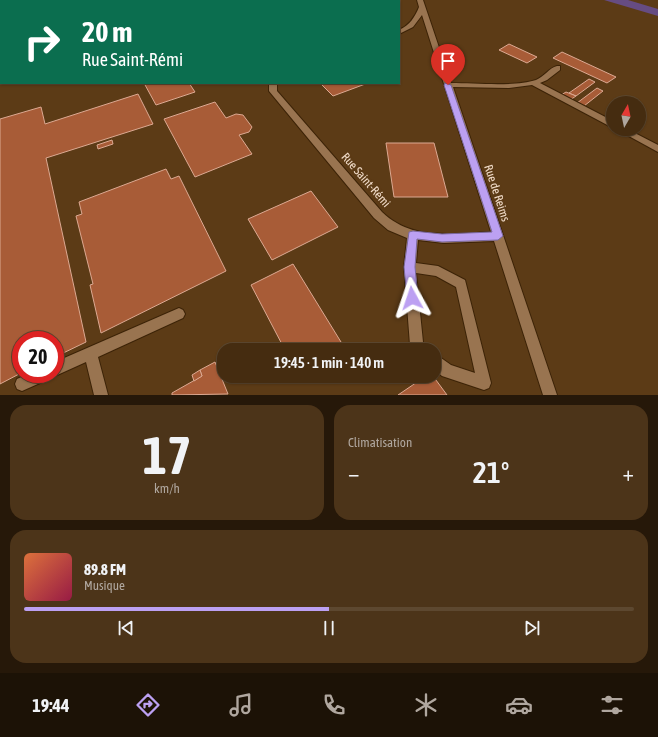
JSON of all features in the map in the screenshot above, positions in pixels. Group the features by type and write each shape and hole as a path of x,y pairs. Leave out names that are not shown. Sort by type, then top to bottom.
{"street":[{"path":"400,31 413,24 421,3"},
{"name":"Rue de Reims","path":"421,3 550,395"},
{"path":"448,85 496,85 533,82 541,80 557,68"},
{"path":"533,82 606,121"},
{"name":"Rue Saint-Rémi","path":"273,84 273,91 378,215 393,227 413,235 442,238 498,236"},
{"path":"633,136 658,149"},
{"path":"413,235 410,267 417,343"},
{"path":"410,267 438,271 462,284 484,383 446,371 441,366"},
{"path":"64,365 179,314"},
{"path":"90,353 101,395"}],"shaded area":[{"path":"604,0 628,0 658,9 658,16"}],"building":[{"path":"509,44 537,57 527,63 499,50"},
{"path":"562,52 616,77 607,83 553,58"},
{"path":"589,79 595,82 576,96 569,93"},
{"path":"145,84 190,84 195,92 156,105"},
{"path":"321,84 365,84 333,96"},
{"path":"597,88 603,91 584,106 577,103"},
{"path":"566,92 576,96 570,100 561,95"},
{"path":"138,94 153,124 46,158 86,342 64,353 64,331 12,331 12,378 0,384 0,119 41,107 45,124"},
{"path":"215,102 226,118 236,114 243,115 252,127 249,132 239,135 252,154 195,177 164,119"},
{"path":"112,140 113,144 98,149 97,145"},
{"path":"386,143 434,143 448,197 394,197"},
{"path":"166,169 171,179 179,176 226,271 101,333 90,285 93,284 76,216 82,214 79,202"},
{"path":"311,191 338,227 272,260 248,219"},
{"path":"293,264 341,342 281,343 251,285"},
{"path":"215,362 217,367 217,383 224,383 228,394 172,395 172,393 202,376 200,370"},
{"path":"200,370 202,376 194,381 192,375"},
{"path":"416,383 438,383 447,395 398,395"}],"route":[{"path":"412,298 410,267 413,235 442,238 498,236 448,85"}]}
